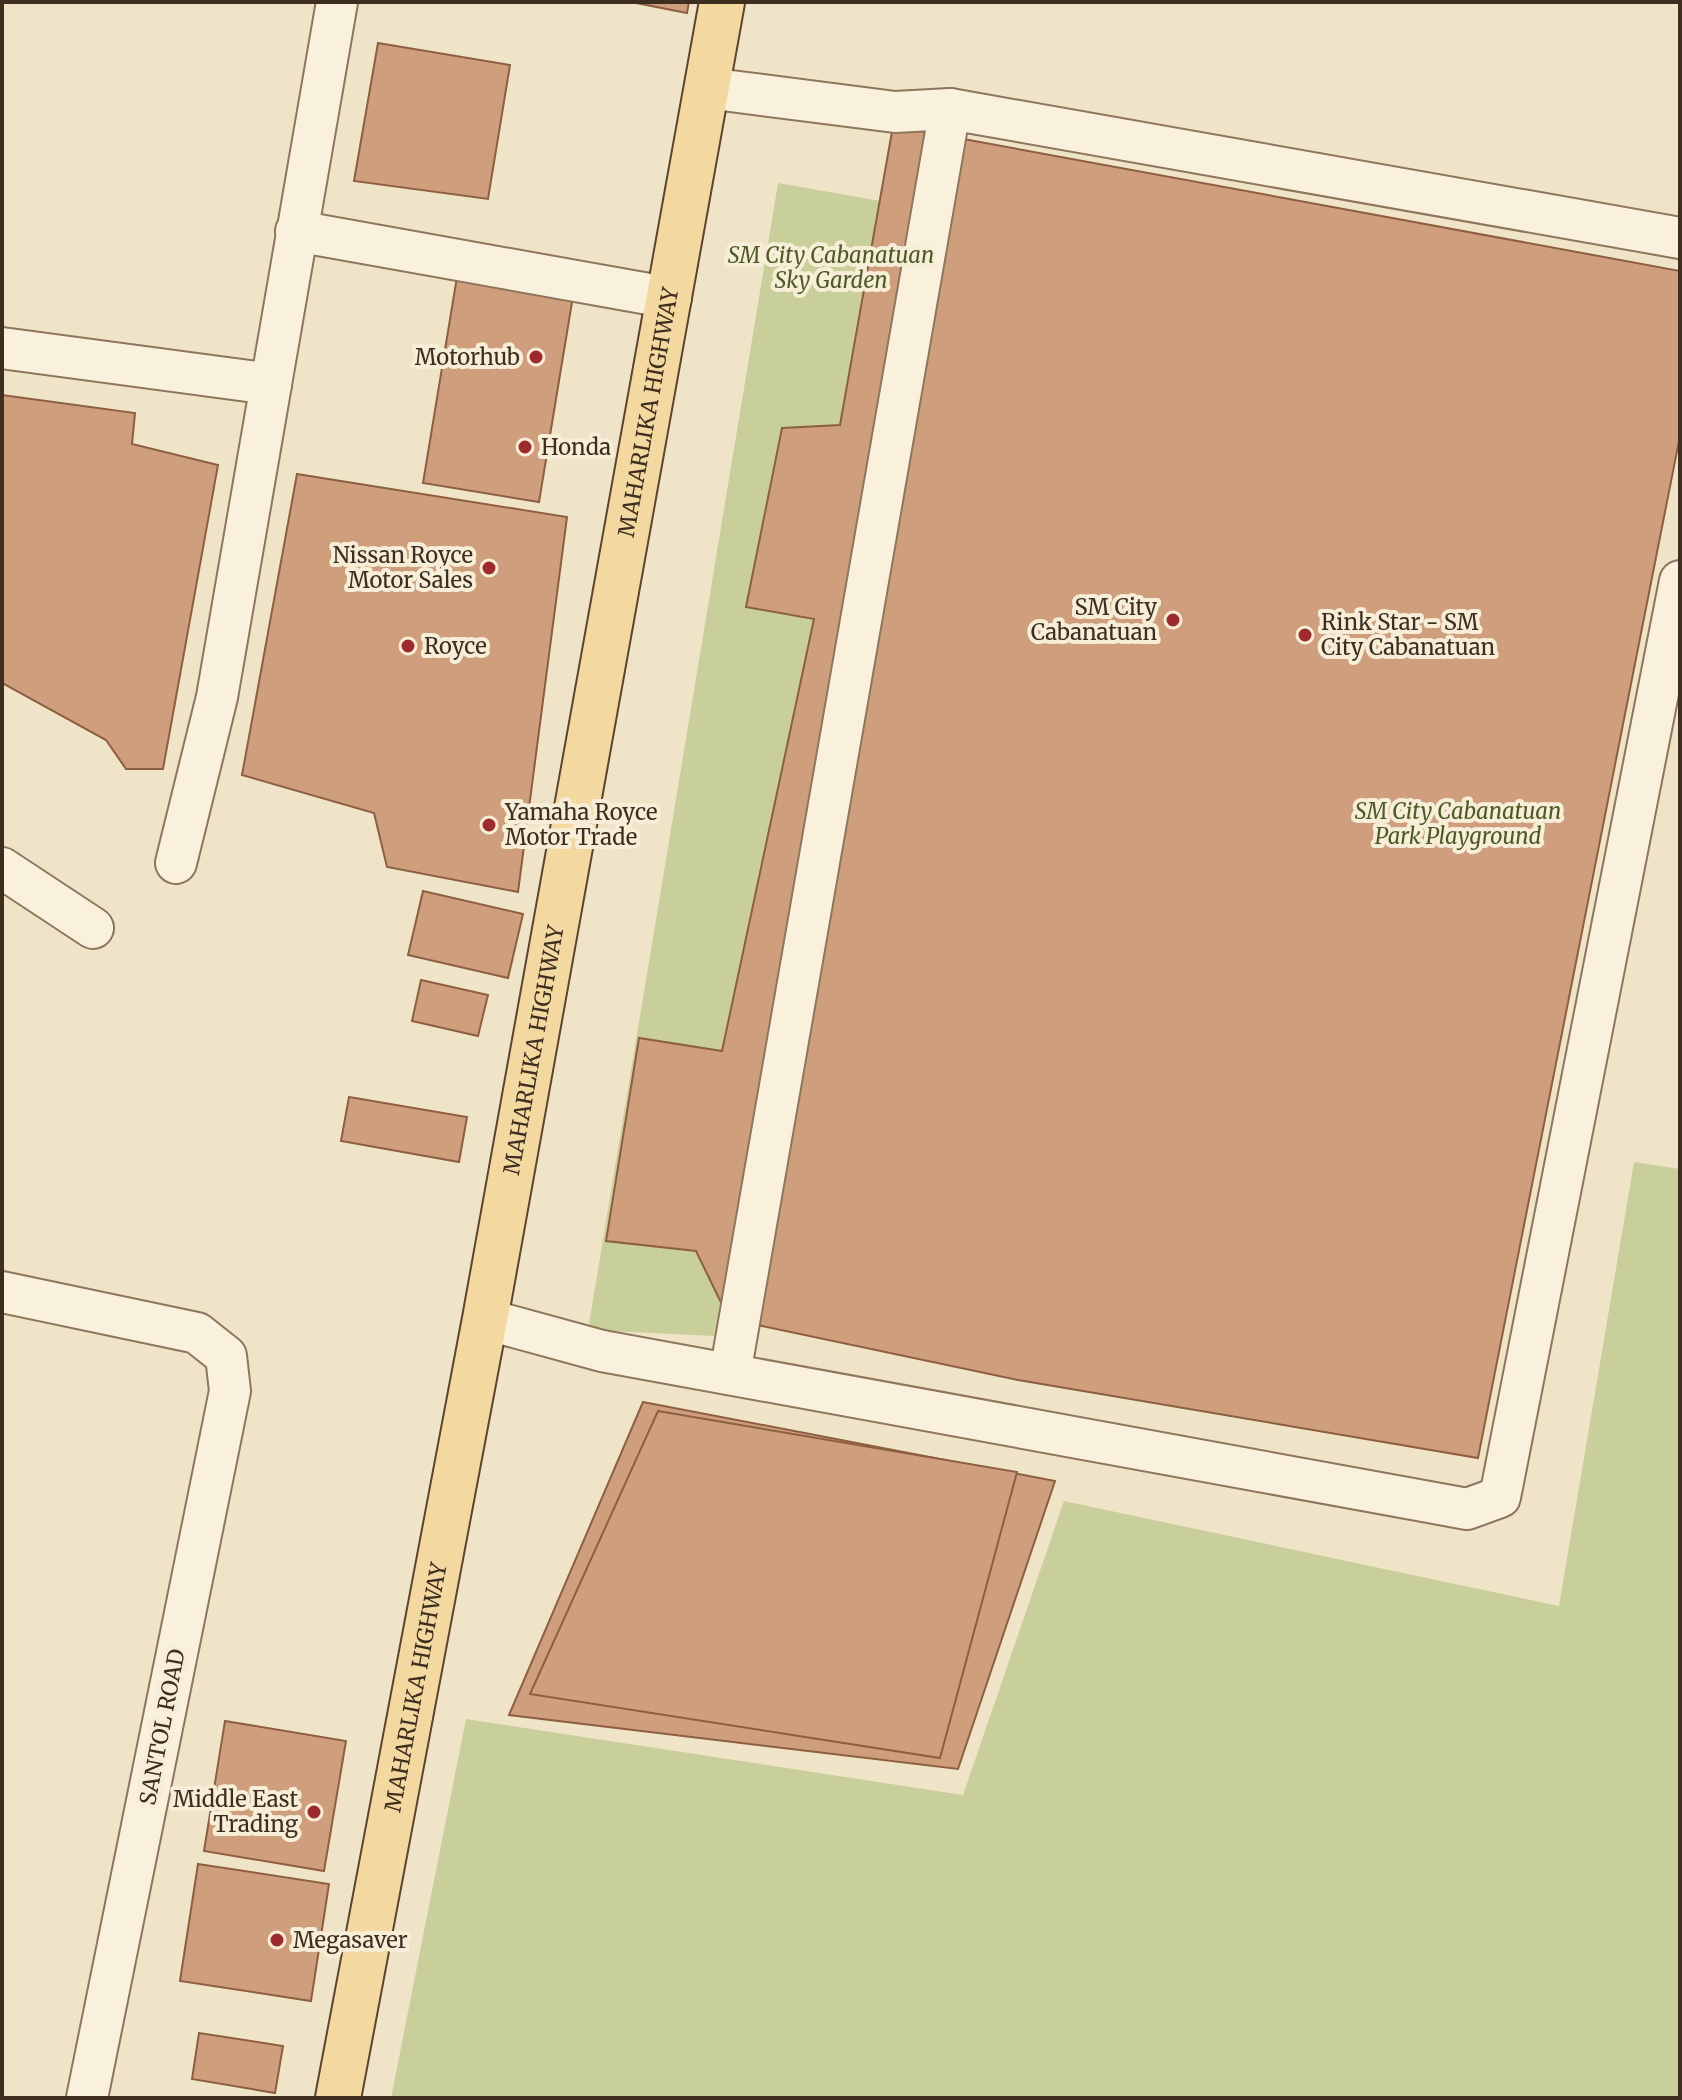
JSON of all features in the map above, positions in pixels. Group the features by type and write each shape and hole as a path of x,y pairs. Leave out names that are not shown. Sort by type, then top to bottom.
{"main road":[{"name":"MAHARLIKA HIGHWAY","path":"338,2098 485,1319 722,2"}],"street":[{"path":"176,863 217,697 337,2"},
{"path":"707,88 895,112 950,109 1680,238"},
{"path":"730,1374 950,109"},
{"path":"296,231 671,298"},
{"path":"2,348 271,384"},
{"path":"485,1319 602,1351 1467,1509 1500,1497 1680,581"},
{"path":"2,868 93,928"},
{"name":"SANTOL ROAD","path":"2,1292 197,1333 226,1356 230,1391 87,2098"}],"green space":[{"name":"SM City Cabanatuan Sky Garden","path":"778,183 909,206 714,1336 588,1330"},
{"path":"1634,1162 1680,1169 1680,2098 391,2098 466,1719 963,1795 1064,1501 1559,1606"}],"building":[{"path":"631,2 689,2 687,13"},
{"path":"378,43 510,65 488,199 354,181"},
{"name":"SM City Cabanatuan","path":"893,126 1680,271 1680,436 1478,1458 1018,1380 729,1319 696,1251 606,1241 639,1038 722,1051 814,619 746,607 782,428 840,425"},
{"path":"457,277 573,296 539,502 423,483"},
{"path":"2,395 135,413 132,444 218,465 163,769 126,769 106,740 2,683"},
{"name":"Royce","path":"297,474 567,517 518,892 387,867 374,813 242,775"},
{"path":"423,891 523,914 508,978 408,955"},
{"path":"421,980 488,995 478,1036 412,1021"},
{"path":"349,1097 467,1117 459,1162 341,1141"},
{"path":"643,1402 1055,1481 958,1769 509,1715"},
{"path":"658,1411 1017,1472 940,1758 530,1694"},
{"path":"225,1721 346,1741 324,1871 204,1851"},
{"path":"198,1864 329,1884 311,2001 180,1981"},
{"path":"199,2033 283,2046 275,2093 192,2079"}],"place":[{"name":"Motorhub","path":"536,357"},
{"name":"Honda","path":"525,447"},
{"name":"Nissan Royce Motor Sales","path":"489,568"},
{"name":"SM City Cabanatuan","path":"1173,620"},
{"name":"Rink Star - SM City Cabanatuan","path":"1305,635"},
{"name":"Royce","path":"408,646"},
{"name":"Yamaha Royce Motor Trade","path":"489,825"},
{"name":"Middle East Trading","path":"314,1812"},
{"name":"Megasaver","path":"277,1940"}],"park label":[{"name":"SM City Cabanatuan Park Playground","path":"1458,824"}]}
